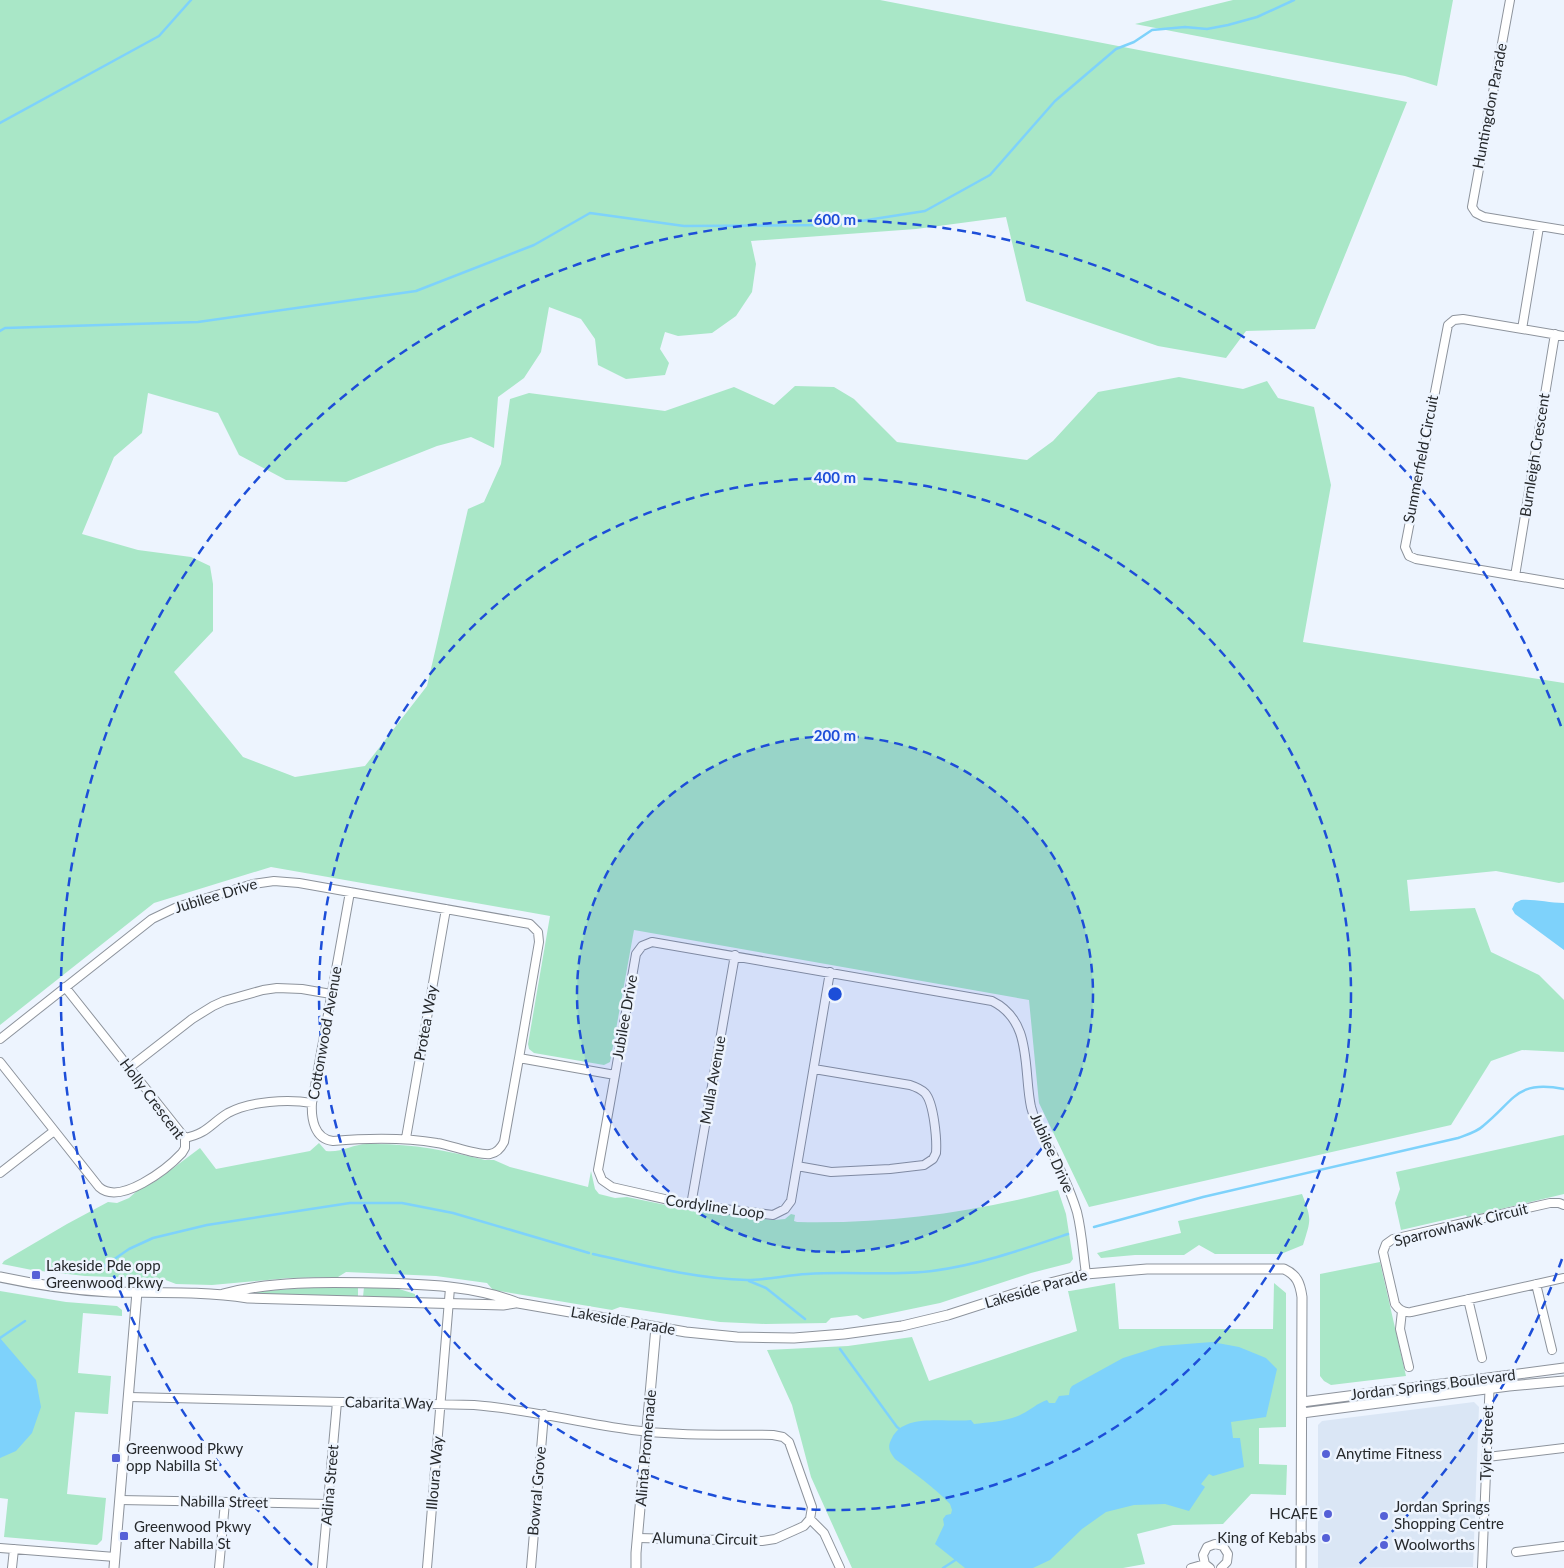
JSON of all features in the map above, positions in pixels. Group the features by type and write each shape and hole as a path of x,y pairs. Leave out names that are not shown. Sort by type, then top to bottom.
{"street":[{"name":"Huntingdon Parade","path":"1510,0 1472,202 1472,213 1539,227 1564,230"},
{"path":"1522,329 1539,227"},
{"name":"Summerfield Circuit","path":"1564,336 1460,318 1448,324 1405,546 1409,556 1416,559 1564,584"},
{"name":"Burnleigh Crescent","path":"1515,576 1555,334"},
{"name":"Jubilee Drive","path":"0,1039 146,923 176,907 253,884 274,881 299,883 527,923 534,927 538,932 539,942 519,1058 615,1074 635,960 638,950 646,943 658,942 992,1001 1012,1015 1017,1022 1022,1038 1029,1097 1034,1117 1064,1178 1078,1215 1086,1274"},
{"name":"Cottonwood Avenue","path":"350,892 312,1103 316,1130 319,1135 327,1140 406,1138 488,1154 497,1151 504,1142 519,1058"},
{"name":"Protea Way","path":"406,1138 446,909"},
{"name":"Mulla Avenue","path":"691,1205 735,955"},
{"name":"Cordyline Loop","path":"615,1074 598,1170 602,1180 612,1187 691,1205 745,1213 778,1214 785,1209 790,1201 830,972"},
{"name":"Holly Crescent","path":"0,1062 99,1187 107,1192 112,1193 139,1184 157,1174 182,1153 185,1148 185,1138 65,987"},
{"path":"129,1068 192,1019 224,1001 250,993 277,988 302,989 331,994"},
{"path":"797,1166 831,1172 890,1169 924,1165 933,1159 936,1153 932,1111 928,1097 924,1092 910,1085 814,1069"},
{"path":"185,1138 202,1133 236,1110 286,1100 312,1103"},
{"path":"0,1173 54,1131"},
{"name":"Sparrowhawk Circuit","path":"1402,1311 1395,1304 1384,1256 1385,1247 1389,1242 1398,1238 1550,1203 1555,1202 1564,1205"},
{"name":"Lakeside Parade","path":"222,1294 260,1286 321,1282 450,1288 503,1297 518,1303 656,1327 712,1335 794,1338 902,1326 948,1315 1038,1286 1086,1274 1148,1269 1284,1270 1292,1273 1301,1286 1302,1297 1301,1568"},
{"name":"Lakeside Parade","path":"0,1277 61,1288 222,1294 248,1298 518,1303"},
{"path":"1409,1368 1400,1329 1402,1311 1411,1312 1564,1278"},
{"path":"1536,1284 1552,1350"},
{"name":"Illoura Way","path":"428,1568 450,1288"},
{"path":"114,1568 137,1292"},
{"path":"1468,1299 1482,1358"},
{"name":"Alinta Promenade","path":"636,1568 656,1327"},
{"name":"Jordan Springs Boulevard","path":"1302,1402 1564,1368"},
{"name":"Tyler Street","path":"1482,1568 1490,1378"},
{"name":"Jordan Springs Boulevard","path":"1302,1413 1564,1381"},
{"name":"Cabarita Way","path":"129,1397 442,1404 493,1407 647,1432"},
{"name":"Adina Street","path":"322,1568 337,1402"},
{"name":"Bowral Grove","path":"530,1568 544,1414"},
{"path":"647,1432 773,1435 783,1437 792,1447 810,1502 812,1513 810,1519 824,1533 840,1568"},
{"path":"1487,1457 1564,1448"},
{"name":"Nabilla Street","path":"120,1500 328,1504"},
{"path":"219,1568 225,1502"},
{"name":"Alumuna Circuit","path":"638,1538 768,1540 799,1528 810,1519"},
{"path":"1191,1568 1208,1566 1203,1555 1204,1551 1211,1545 1220,1544 1228,1554 1227,1562 1222,1568"},
{"path":"1516,1552 1564,1546"},
{"path":"0,1548 114,1557"},
{"path":"12,1568 14,1549"}],"shaded area":[{"path":"1474,1402 1479,1407 1473,1567 1318,1568 1318,1425 1322,1421"}],"green space":[{"path":"0,0 880,0 1407,102 1315,329 1246,331 1226,358 1158,346 1026,301 1006,217 916,229 751,241 756,264 752,292 736,316 712,333 678,336 665,332 660,349 669,363 665,375 626,379 598,365 595,339 581,319 549,307 541,352 524,378 498,397 494,448 471,437 437,446 346,482 286,480 239,455 218,413 148,393 142,433 114,457 82,534 138,550 191,557 210,566 213,584 213,631 174,672 243,757 295,777 365,766 427,686 468,509 484,502 501,464 510,399 529,393 665,411 734,387 774,405 795,386 834,387 854,399 897,442 1027,460 1053,441 1098,392 1179,377 1243,389 1267,381 1278,398 1314,407 1331,485 1303,642 1564,683 1564,882 1559,883 1496,871 1407,880 1410,911 1475,908 1491,952 1539,975 1564,1000 1564,1052 1522,1050 1491,1061 1451,1125 1089,1207 1039,1103 1029,1000 634,930 610,1062 604,1065 534,1053 529,1049 528,1044 550,916 271,867 154,903 0,1025"},
{"path":"1233,0 1453,0 1437,86 1405,76 1135,24"},
{"path":"1564,1135 1564,1194 1467,1217 1466,1215 1401,1230 1395,1203 1400,1189 1396,1172"},
{"path":"319,1143 326,1151 342,1150 367,1144 427,1148 485,1160 494,1160 510,1167 588,1187 591,1171 595,1189 599,1194 615,1198 627,1197 695,1211 774,1220 785,1219 791,1214 795,1215 794,1221 797,1222 864,1221 929,1215 993,1205 1058,1190 1066,1214 1073,1259 1070,1263 1031,1273 940,1303 863,1319 857,1315 831,1318 826,1323 765,1324 720,1322 620,1307 612,1310 493,1290 487,1283 436,1276 346,1272 338,1277 289,1278 212,1285 176,1284 163,1279 85,1276 32,1270 2,1264 4,1261 67,1224 108,1202 117,1203 129,1198 138,1190 156,1181 200,1148 216,1169 310,1151"},
{"path":"1302,1194 1309,1215 1308,1230 1303,1245 1281,1254 1215,1254 1199,1245 1184,1255 1135,1255 1101,1258 1097,1253 1181,1233 1178,1221"},
{"path":"1380,1262 1406,1376 1331,1385 1320,1376 1320,1274"},
{"path":"1115,1283 1119,1329 1273,1329 1274,1283 1286,1293 1286,1427 1259,1428 1259,1464 1287,1465 1286,1495 1251,1494 1223,1524 1173,1525 1137,1534 1145,1564 1123,1568 852,1568 811,1477 792,1405 767,1350 848,1346 912,1337 929,1381 1077,1331 1068,1291"},
{"path":"315,1287 358,1287 358,1297 254,1295 254,1292"},
{"path":"364,1287 396,1288 415,1294 415,1298 363,1297"},
{"path":"0,1291 66,1302 117,1306 122,1310 122,1316 83,1313 78,1373 111,1376 108,1414 75,1412 67,1494 106,1498 102,1540 97,1545 4,1537 8,1499 0,1498"}],"water":[{"path":"1521,900 1564,903 1564,950 1515,914 1512,909 1515,903"},
{"path":"0,1338 36,1380 41,1407 32,1433 16,1451 0,1458"},
{"path":"1212,1342 1239,1347 1266,1358 1277,1369 1266,1417 1231,1422 1233,1438 1240,1438 1244,1467 1213,1476 1209,1474 1201,1484 1205,1487 1189,1511 1165,1504 1134,1505 1106,1512 1082,1529 1050,1560 1033,1568 965,1568 935,1544 944,1525 943,1519 946,1515 951,1514 952,1510 950,1504 938,1492 895,1459 889,1449 892,1438 898,1430 906,1425 927,1420 971,1420 974,1424 1011,1418 1047,1400 1049,1403 1055,1403 1059,1396 1069,1395 1072,1386 1123,1358 1161,1346"}],"waterway":[{"path":"0,123 159,36 191,0"},
{"path":"0,331 5,328 198,322 416,291 534,245 590,213 684,226 835,225 925,211 990,175 1055,101 1116,49 1134,42 1152,30 1185,27 1207,29 1228,25 1257,17 1294,0"},
{"path":"1094,1227 1203,1197 1458,1138 1481,1128 1510,1100 1526,1090 1536,1087 1564,1089"},
{"path":"97,1271 129,1249 153,1238 207,1225 350,1203 402,1203 453,1213 589,1253"},
{"path":"593,1254 689,1274 754,1280 823,1273 932,1271 984,1261 1068,1234"},
{"path":"749,1281 766,1288 805,1319"},
{"path":"0,1338 25,1321"},
{"path":"840,1349 901,1430"},
{"path":"943,1568 957,1559"}],"place":[{"name":"Lakeside Pde opp Greenwood Pkwy","path":"36,1275"},
{"name":"Anytime Fitness","path":"1326,1454"},
{"name":"Greenwood Pkwy opp Nabilla St","path":"116,1458"},
{"name":"HCAFE","path":"1328,1514"},
{"name":"Jordan Springs Shopping Centre","path":"1384,1516"},
{"name":"Greenwood Pkwy after Nabilla St","path":"124,1536"},
{"name":"King of Kebabs","path":"1326,1538"},
{"name":"Woolworths","path":"1384,1545"}]}
